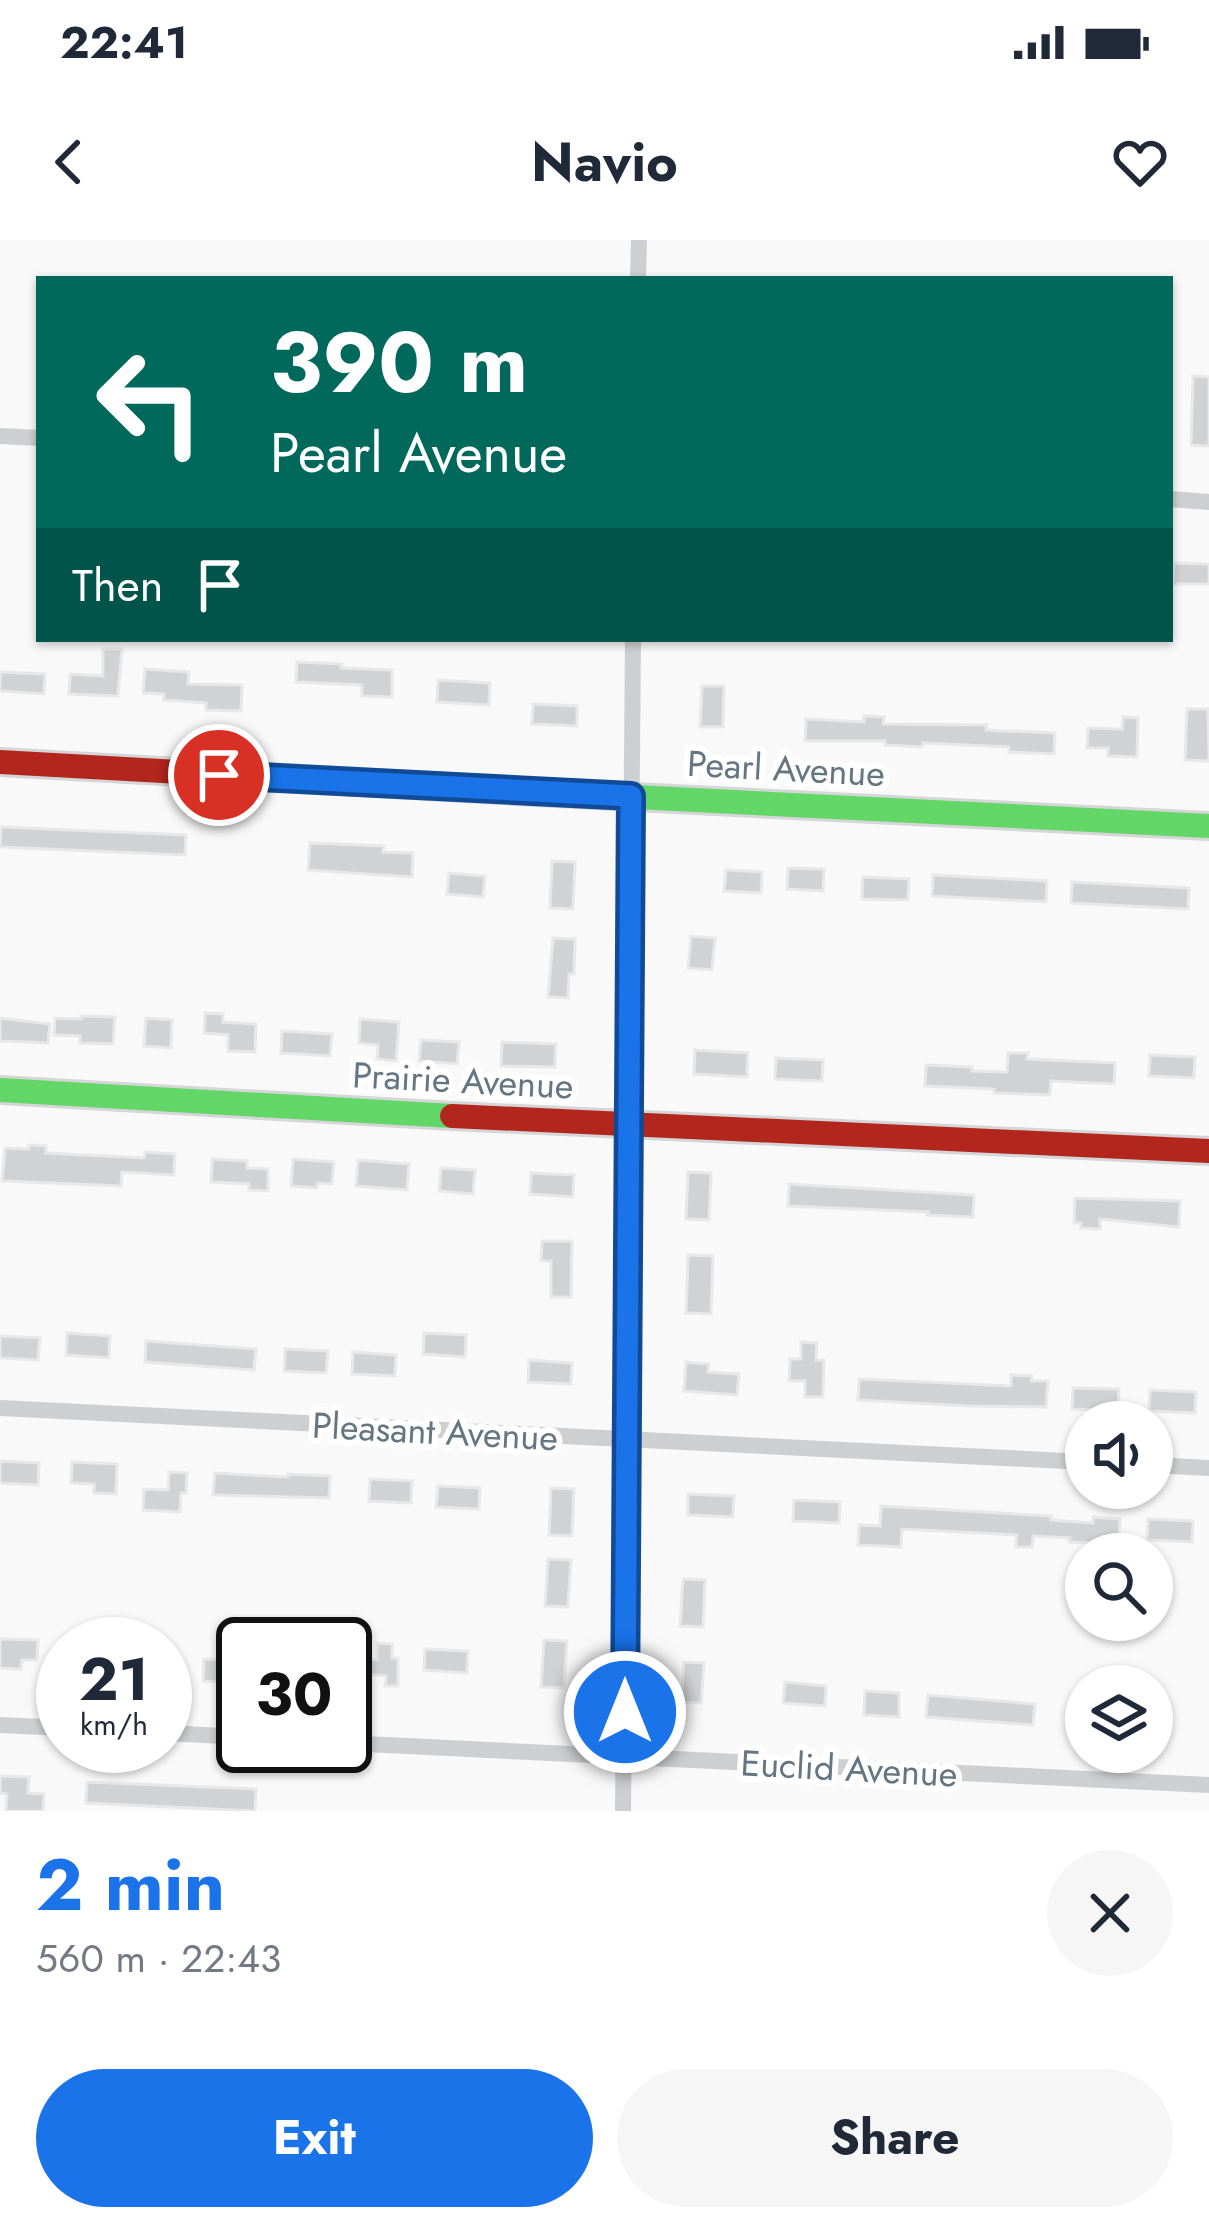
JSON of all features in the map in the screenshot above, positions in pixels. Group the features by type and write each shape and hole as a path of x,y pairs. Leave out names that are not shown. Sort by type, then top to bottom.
{"street":[{"path":"638,276 639,240"},
{"path":"0,436 36,438"},
{"path":"1173,500 1209,502"},
{"path":"623,1811 633,642"},
{"name":"Pearl Avenue","path":"0,762 1209,826"},
{"name":"Prairie Avenue","path":"0,1090 628,1126 1209,1151"},
{"name":"Pleasant Avenue","path":"0,1408 1065,1461"},
{"path":"1173,1466 1209,1468"},
{"path":"0,1725 36,1727"},
{"name":"Euclid Avenue","path":"372,1744 1209,1785"}],"building":[{"path":"1193,376 1209,377 1209,446 1191,445"},
{"path":"1174,563 1209,564 1209,584 1173,584"},
{"path":"103,649 122,649 118,696 69,694 70,674 103,676"},
{"path":"297,662 392,670 392,697 362,696 362,685 296,682"},
{"path":"145,669 189,672 188,684 242,685 241,711 206,710 206,703 164,700 164,694 143,693"},
{"path":"0,672 45,674 44,694 0,691"},
{"path":"438,680 490,683 489,705 437,702"},
{"path":"702,686 724,686 723,727 700,727"},
{"path":"533,704 577,706 577,726 532,724"},
{"path":"1187,709 1208,709 1209,761 1185,760"},
{"path":"864,716 884,717 883,724 987,725 986,730 1055,733 1054,754 1009,752 1009,747 805,741 806,719 864,722"},
{"path":"1123,717 1138,718 1137,757 1108,756 1108,748 1087,748 1088,728 1122,729"},
{"path":"1,827 186,835 185,855 0,847"},
{"path":"310,843 384,846 383,852 413,853 412,877 308,870"},
{"path":"552,861 575,862 573,909 550,908"},
{"path":"788,868 824,869 823,891 787,889"},
{"path":"726,870 762,872 761,893 724,891"},
{"path":"449,873 485,876 483,897 447,894"},
{"path":"933,875 1047,881 1046,902 932,896"},
{"path":"863,877 909,879 908,900 862,899"},
{"path":"1072,882 1189,888 1188,909 1071,903"},
{"path":"691,936 715,938 712,970 688,968"},
{"path":"553,938 575,939 568,998 548,997"},
{"path":"205,1013 223,1014 223,1022 256,1024 255,1052 228,1051 228,1035 204,1033"},
{"path":"115,1017 113,1044 80,1043 80,1036 54,1035 55,1018"},
{"path":"0,1018 50,1024 48,1043 0,1041"},
{"path":"146,1018 172,1020 171,1048 144,1046"},
{"path":"360,1019 399,1022 396,1061 377,1059 378,1045 359,1043"},
{"path":"282,1031 332,1034 330,1056 281,1053"},
{"path":"421,1040 459,1042 457,1064 419,1061"},
{"path":"502,1042 556,1044 555,1067 501,1066"},
{"path":"695,1050 748,1053 747,1077 694,1074"},
{"path":"1008,1053 1028,1053 1027,1059 1115,1063 1114,1084 1051,1081 1050,1095 925,1086 926,1065 1007,1072"},
{"path":"1150,1055 1195,1057 1194,1078 1149,1076"},
{"path":"776,1058 823,1060 822,1081 775,1079"},
{"path":"29,1145 46,1146 46,1153 144,1158 145,1152 175,1154 174,1175 122,1172 121,1186 2,1181 5,1148 29,1149"},
{"path":"212,1159 247,1161 247,1168 268,1169 268,1191 249,1190 249,1184 211,1182"},
{"path":"293,1159 334,1162 332,1184 291,1186"},
{"path":"358,1160 409,1164 407,1190 356,1186"},
{"path":"441,1168 475,1170 473,1194 439,1191"},
{"path":"688,1172 711,1173 709,1220 686,1219"},
{"path":"531,1173 574,1175 573,1197 530,1194"},
{"path":"789,1184 974,1195 973,1217 788,1206"},
{"path":"1075,1198 1180,1201 1179,1227 1100,1219 1100,1229 1081,1228 1081,1223 1074,1223"},
{"path":"542,1241 572,1241 571,1297 551,1297 551,1261 541,1261"},
{"path":"688,1255 713,1256 711,1314 686,1313"},
{"path":"67,1333 110,1336 109,1358 66,1355"},
{"path":"424,1333 466,1335 465,1357 423,1354"},
{"path":"0,1336 40,1338 38,1360 0,1358"},
{"path":"146,1341 256,1349 254,1370 145,1362"},
{"path":"801,1342 817,1343 816,1360 824,1360 823,1397 805,1397 805,1381 789,1381 790,1359 801,1359"},
{"path":"285,1349 328,1351 326,1373 284,1371"},
{"path":"353,1352 396,1355 395,1376 352,1374"},
{"path":"529,1360 572,1363 571,1384 528,1382"},
{"path":"686,1362 709,1364 708,1372 739,1374 737,1395 684,1391"},
{"path":"1011,1375 1048,1381 1046,1407 858,1400 859,1379 1011,1386"},
{"path":"1073,1388 1119,1389 1118,1401 1072,1401"},
{"path":"1150,1390 1196,1392 1195,1413 1173,1412 1173,1401 1149,1401"},
{"path":"0,1461 39,1463 38,1485 0,1483"},
{"path":"72,1462 117,1464 116,1494 94,1493 94,1484 71,1483"},
{"path":"169,1472 187,1473 180,1512 143,1510 144,1489 168,1490"},
{"path":"215,1473 330,1476 329,1498 213,1495"},
{"path":"370,1479 412,1481 411,1503 369,1501"},
{"path":"438,1486 480,1488 479,1509 436,1507"},
{"path":"551,1488 574,1489 572,1536 549,1535"},
{"path":"688,1494 734,1496 733,1517 688,1515"},
{"path":"794,1500 840,1502 839,1523 793,1521"},
{"path":"881,1506 1051,1516 1051,1520 1093,1523 1093,1517 1120,1519 1119,1533 1033,1536 1032,1547 1016,1547 1017,1535 902,1529 901,1547 858,1545 859,1525 880,1526"},
{"path":"1148,1519 1193,1521 1192,1542 1173,1541 1173,1533 1147,1533"},
{"path":"548,1559 571,1560 568,1607 545,1606"},
{"path":"683,1579 705,1580 703,1627 680,1626"},
{"path":"0,1639 36,1640 36,1660 22,1660 21,1669 0,1668"},
{"path":"544,1640 567,1641 564,1688 541,1687"},
{"path":"377,1643 392,1644 392,1658 398,1658 398,1686 385,1686 386,1676 372,1675 372,1660 377,1660"},
{"path":"425,1649 468,1651 467,1673 424,1670"},
{"path":"204,1659 216,1660 216,1682 203,1681"},
{"path":"684,1662 704,1663 701,1703 681,1702"},
{"path":"785,1682 826,1686 825,1706 783,1703"},
{"path":"865,1691 899,1693 899,1717 864,1715"},
{"path":"928,1695 1035,1704 1033,1725 926,1717"},
{"path":"0,1776 29,1777 28,1793 44,1794 43,1811 6,1811 7,1794 0,1793"},
{"path":"87,1782 256,1789 255,1811 86,1803"}],"traffic: fast":[{"path":"536,792 1209,826"},
{"path":"0,1090 452,1116"}],"traffic: jam":[{"path":"0,762 536,792"},
{"path":"452,1116 1209,1151"}],"route":[{"path":"219,775 631,796 625,1712"}]}
